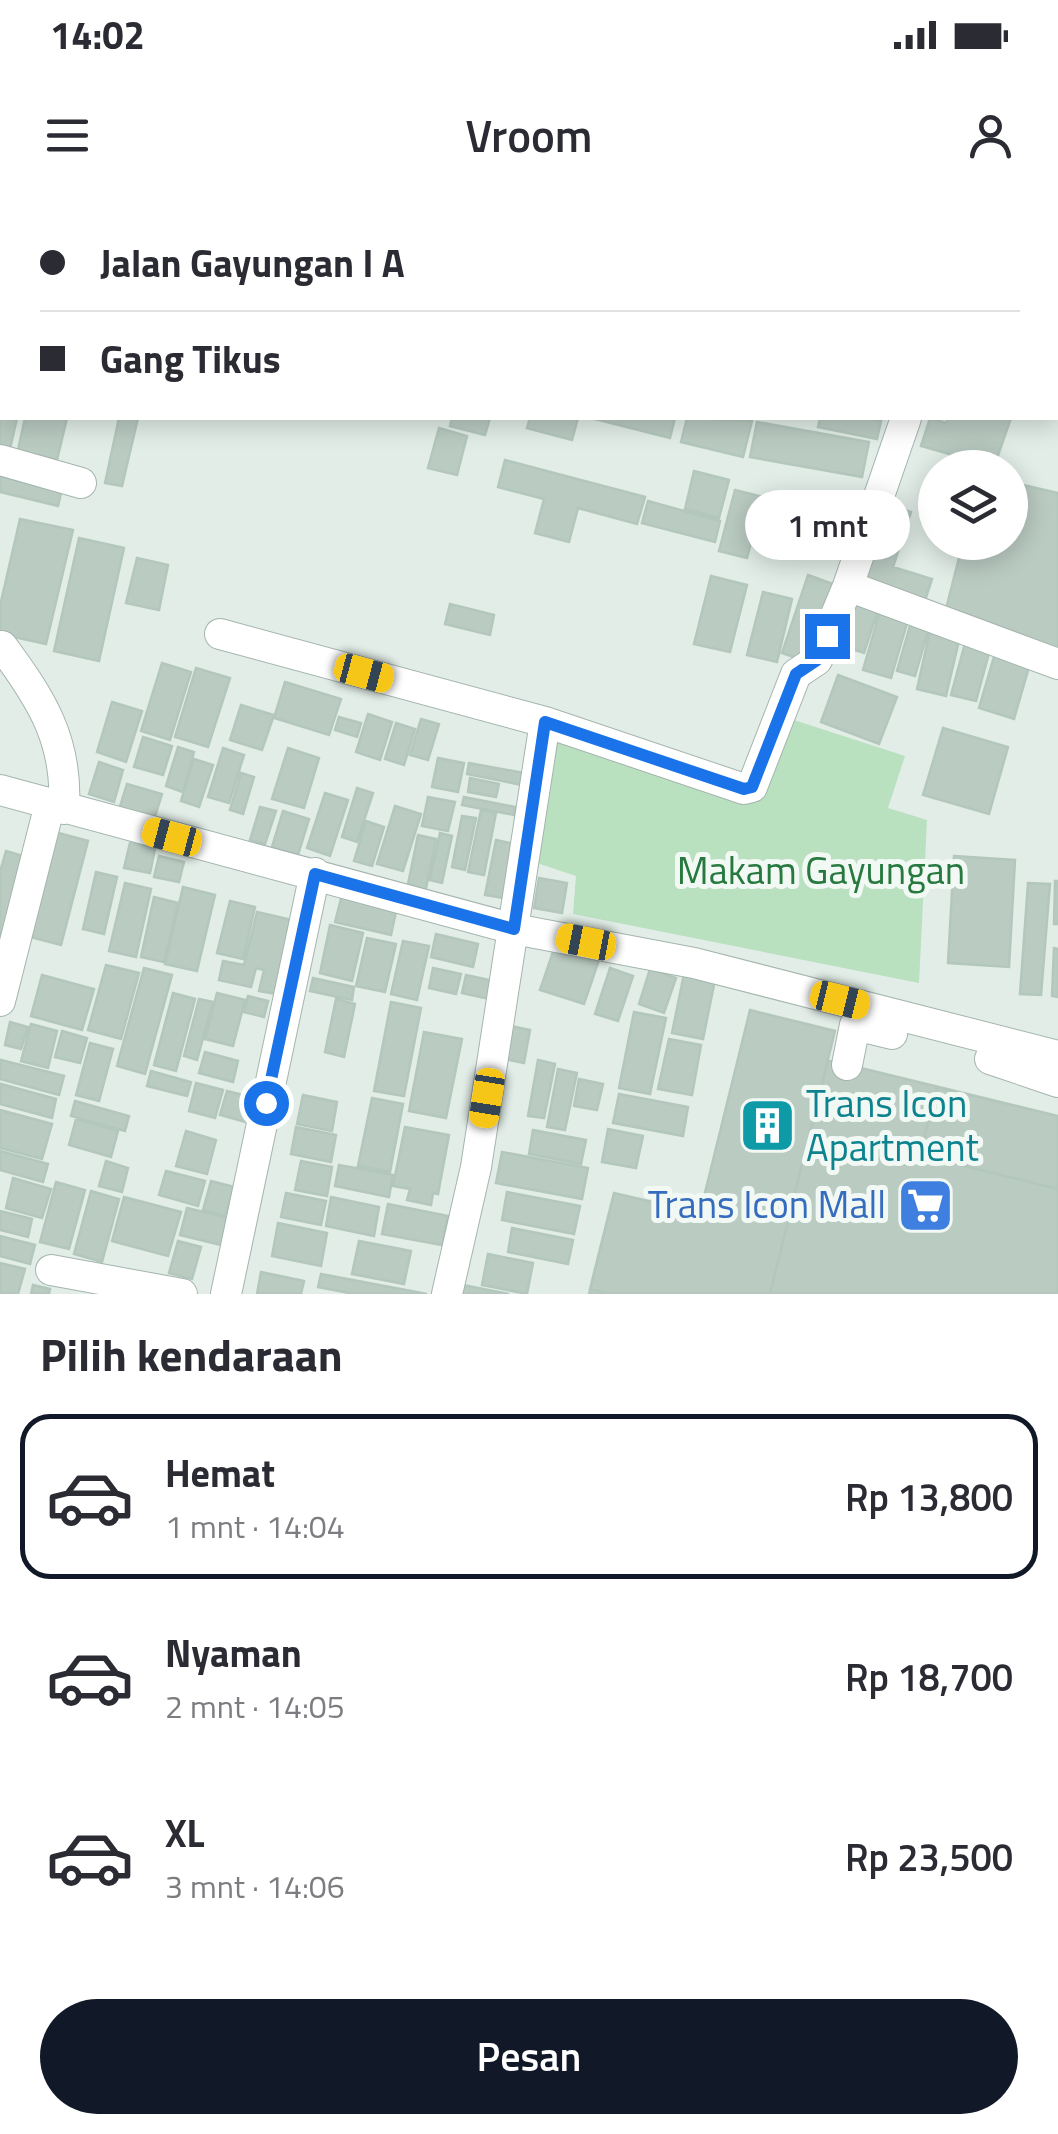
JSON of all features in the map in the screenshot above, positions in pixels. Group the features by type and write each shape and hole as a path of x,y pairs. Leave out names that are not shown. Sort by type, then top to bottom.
{"street":[{"path":"220,634 545,722 744,789 752,787 796,674 817,660 848,586 905,420"},
{"path":"0,460 82,483"},
{"path":"848,586 1058,664"},
{"path":"0,1001 66,770 56,736 26,678 2,646"},
{"path":"447,1294 476,1166 545,722"},
{"path":"0,790 514,929 694,963 1058,1056"},
{"path":"226,1294 315,874"},
{"path":"847,1064 856,1025 1017,1066 1058,1082"},
{"path":"51,1270 182,1294"}],"green space":[{"name":"Makam Gayungan","path":"791,719 905,756 888,808 927,820 919,983 573,914 576,876 534,862 553,733 759,800"}],"building":[{"path":"0,420 17,420 10,449 0,446"},
{"path":"25,420 67,420 57,460 18,450"},
{"path":"119,420 138,420 122,486 105,483"},
{"path":"452,420 489,420 485,435 450,426"},
{"path":"529,420 577,420 572,440 527,428"},
{"path":"599,420 674,420 670,438"},
{"path":"686,420 752,421 743,457 681,442"},
{"path":"820,420 881,421 877,439 818,427"},
{"path":"929,420 1010,420 1000,450 935,450 921,446"},
{"path":"757,422 869,442 862,477 750,457"},
{"path":"439,428 467,436 457,475 428,468"},
{"path":"505,460 645,497 637,524 578,508 569,542 535,533 544,499 498,487"},
{"path":"0,465 64,480 58,506 0,492"},
{"path":"694,471 729,480 719,518 685,509"},
{"path":"1028,486 1058,493 1058,658 945,613 958,560 1028,560"},
{"path":"735,490 763,497 747,558 719,551"},
{"path":"648,501 720,521 715,542 642,523"},
{"path":"884,503 911,512 893,567 932,579 922,610 856,589"},
{"path":"20,519 73,530 46,644 0,634 0,606"},
{"path":"79,538 124,548 99,661 54,651"},
{"path":"137,558 168,565 159,610 126,603"},
{"path":"808,575 836,585 810,663 782,653"},
{"path":"711,576 747,585 730,652 694,644"},
{"path":"763,592 792,599 777,662 747,655"},
{"path":"853,598 880,604 864,653 836,644"},
{"path":"450,604 494,615 490,635 445,624"},
{"path":"882,604 910,613 891,678 863,670"},
{"path":"914,612 932,617 915,676 897,671"},
{"path":"931,626 961,632 946,696 917,689"},
{"path":"967,636 992,642 976,701 951,695"},
{"path":"996,650 1031,660 1014,719 979,708"},
{"path":"162,663 191,672 170,740 141,731"},
{"path":"196,668 230,678 208,747 175,737"},
{"path":"838,675 897,697 879,744 821,722"},
{"path":"285,682 341,699 329,735 274,718"},
{"path":"112,702 142,711 126,762 97,752"},
{"path":"241,705 274,715 262,750 230,740"},
{"path":"368,714 392,722 380,760 356,752"},
{"path":"339,717 361,723 357,737 335,730"},
{"path":"421,719 439,724 428,760 410,755"},
{"path":"396,723 415,729 404,765 385,759"},
{"path":"943,728 1008,747 989,814 923,795"},
{"path":"143,737 172,746 163,775 134,767"},
{"path":"178,747 194,752 183,792 166,786"},
{"path":"223,748 244,755 229,803 208,797"},
{"path":"288,748 319,758 304,808 272,799"},
{"path":"438,758 464,763 458,792 432,787"},
{"path":"194,759 213,765 199,807 181,801"},
{"path":"99,762 123,770 114,802 89,794"},
{"path":"469,763 524,773 522,785 467,774"},
{"path":"241,773 254,777 243,814 230,810"},
{"path":"470,778 499,784 496,797 468,792"},
{"path":"127,784 162,794 153,823 118,813"},
{"path":"357,788 373,793 357,842 342,837"},
{"path":"325,793 348,800 330,856 307,848"},
{"path":"428,797 455,802 448,831 422,826"},
{"path":"464,797 515,807 514,815 462,805"},
{"path":"395,806 421,814 403,871 377,864"},
{"path":"260,807 276,811 265,844 250,840"},
{"path":"481,810 496,813 484,875 468,872"},
{"path":"283,811 309,819 298,855 272,847"},
{"path":"462,816 476,818 465,870 452,867"},
{"path":"366,821 384,827 372,866 354,861"},
{"path":"51,831 88,841 61,945 23,935"},
{"path":"440,833 452,836 442,883 430,880"},
{"path":"418,835 436,839 425,893 407,889"},
{"path":"496,840 515,844 504,898 485,895"},
{"path":"130,843 155,849 150,873 124,868"},
{"path":"6,851 33,859 0,946 0,872"},
{"path":"159,856 184,862 179,882 154,877"},
{"path":"954,856 1015,860 1009,967 948,963"},
{"path":"96,872 117,877 104,934 83,929"},
{"path":"539,878 567,883 562,913 534,908"},
{"path":"1058,881 1058,924 1054,924"},
{"path":"125,883 151,889 136,957 109,951"},
{"path":"1028,883 1050,884 1041,995 1020,994"},
{"path":"183,887 215,895 197,971 165,964"},
{"path":"342,895 397,907 391,935 335,922"},
{"path":"154,897 178,903 164,962 141,957"},
{"path":"230,901 255,907 243,959 217,953"},
{"path":"257,912 296,921 282,995 259,991 264,970 256,968 251,987 219,980 223,961 244,965"},
{"path":"330,925 363,933 352,981 320,973"},
{"path":"436,934 478,944 473,967 431,957"},
{"path":"367,938 396,944 385,992 356,986"},
{"path":"403,941 429,946 417,1000 391,994"},
{"path":"556,943 600,957 584,1004 540,990"},
{"path":"1054,948 1058,949 1058,997 1052,996"},
{"path":"686,964 717,970 703,1039 672,1033"},
{"path":"106,965 139,973 121,1039 88,1030"},
{"path":"144,968 172,975 145,1074 117,1066"},
{"path":"433,968 461,974 456,994 429,988"},
{"path":"610,968 633,976 618,1021 595,1014"},
{"path":"650,969 676,978 664,1013 639,1004"},
{"path":"42,975 94,989 82,1030 31,1016"},
{"path":"466,975 498,982 494,1000 462,993"},
{"path":"313,978 354,987 352,1000 310,991"},
{"path":"173,993 195,999 176,1071 154,1065"},
{"path":"217,993 245,1000 233,1046 205,1039"},
{"path":"248,996 268,1001 264,1017 244,1012"},
{"path":"199,999 213,1002 197,1060 184,1056"},
{"path":"336,999 355,1004 344,1057 325,1052"},
{"path":"391,1002 421,1008 404,1096 374,1091"},
{"name":"Trans Icon Apartment","path":"750,1010 835,1031 770,1294 611,1294 590,1289 614,1193 700,1213"},
{"name":"Trans Icon Apartment","path":"750,1010 835,1031 770,1294 589,1294 614,1193 700,1213"},
{"path":"634,1012 666,1018 650,1094 619,1088"},
{"path":"10,1022 28,1027 21,1049 5,1045"},
{"path":"31,1024 57,1031 48,1068 21,1061"},
{"path":"511,1026 530,1030 524,1063 504,1059"},
{"path":"62,1031 87,1038 80,1063 55,1057"},
{"path":"424,1032 462,1039 446,1118 409,1111"},
{"path":"669,1039 701,1045 692,1095 658,1089"},
{"path":"90,1043 113,1049 99,1101 76,1095"},
{"path":"205,1052 238,1061 233,1082 199,1073"},
{"path":"1,1060 64,1076 59,1095 0,1079"},
{"path":"538,1060 555,1064 544,1118 528,1116"},
{"name":"Trans Icon Mall","path":"828,1060 1058,1116 1058,1294 770,1294"},
{"path":"558,1069 577,1073 565,1130 547,1127"},
{"path":"151,1071 191,1082 187,1096 147,1086"},
{"path":"579,1079 603,1084 597,1110 574,1106"},
{"path":"196,1083 223,1090 215,1118 189,1111"},
{"path":"1,1084 56,1099 52,1118 0,1104"},
{"path":"937,1087 1058,1116 1058,1189 920,1155"},
{"path":"227,1091 256,1098 249,1123 220,1115"},
{"path":"619,1094 688,1107 683,1136 613,1123"},
{"path":"303,1095 337,1102 332,1131 297,1124"},
{"path":"372,1098 403,1104 390,1172 358,1166"},
{"path":"75,1101 129,1116 125,1131 71,1116"},
{"path":"0,1110 52,1124 42,1159 0,1148"},
{"path":"76,1119 118,1131 111,1157 69,1145"},
{"path":"296,1127 336,1135 331,1162 291,1154"},
{"path":"405,1127 449,1135 438,1194 433,1193 431,1205 407,1200 410,1189 393,1186"},
{"path":"608,1129 643,1136 636,1168 602,1162"},
{"path":"533,1130 586,1140 581,1164 529,1154"},
{"path":"186,1131 216,1140 207,1174 176,1166"},
{"path":"0,1151 48,1164 43,1182 0,1170"},
{"path":"502,1152 588,1168 582,1199 496,1183"},
{"path":"106,1161 128,1168 122,1192 99,1186"},
{"path":"301,1161 332,1167 327,1196 295,1190"},
{"path":"339,1165 393,1175 389,1197 335,1186"},
{"path":"166,1171 205,1181 198,1206 159,1195"},
{"path":"13,1178 51,1189 42,1218 6,1208"},
{"path":"211,1181 234,1187 225,1216 203,1210"},
{"path":"56,1182 85,1190 69,1249 40,1242"},
{"path":"91,1191 119,1199 102,1262 74,1254"},
{"path":"507,1192 580,1206 574,1234 502,1220"},
{"path":"286,1193 326,1201 321,1225 281,1217"},
{"path":"124,1197 181,1212 168,1256 112,1241"},
{"path":"331,1197 379,1207 374,1236 326,1226"},
{"path":"388,1204 448,1216 442,1245 382,1234"},
{"path":"187,1208 233,1219 225,1246 180,1235"},
{"path":"0,1211 32,1219 28,1237 0,1230"},
{"path":"278,1223 327,1233 321,1266 272,1256"},
{"path":"512,1228 573,1240 568,1264 508,1252"},
{"path":"0,1236 35,1245 30,1264 0,1256"},
{"path":"178,1241 201,1247 192,1279 169,1273"},
{"path":"359,1241 411,1251 404,1284 352,1274"},
{"path":"488,1254 533,1263 527,1294 482,1285"},
{"path":"0,1263 25,1269 18,1294 0,1294"},
{"path":"261,1272 304,1281 301,1294 257,1294"},
{"path":"321,1274 427,1294 354,1294 318,1287"},
{"path":"33,1285 50,1289 49,1294 31,1294"},
{"path":"463,1285 509,1294 461,1294"}],"place":[{"name":"Trans Icon Apartment","path":"767,1126"},
{"name":"Trans Icon Mall","path":"925,1205"}],"route":[{"path":"266,1103 315,874 514,929 545,722 744,789 752,787 796,674 817,660 827,636"}]}
